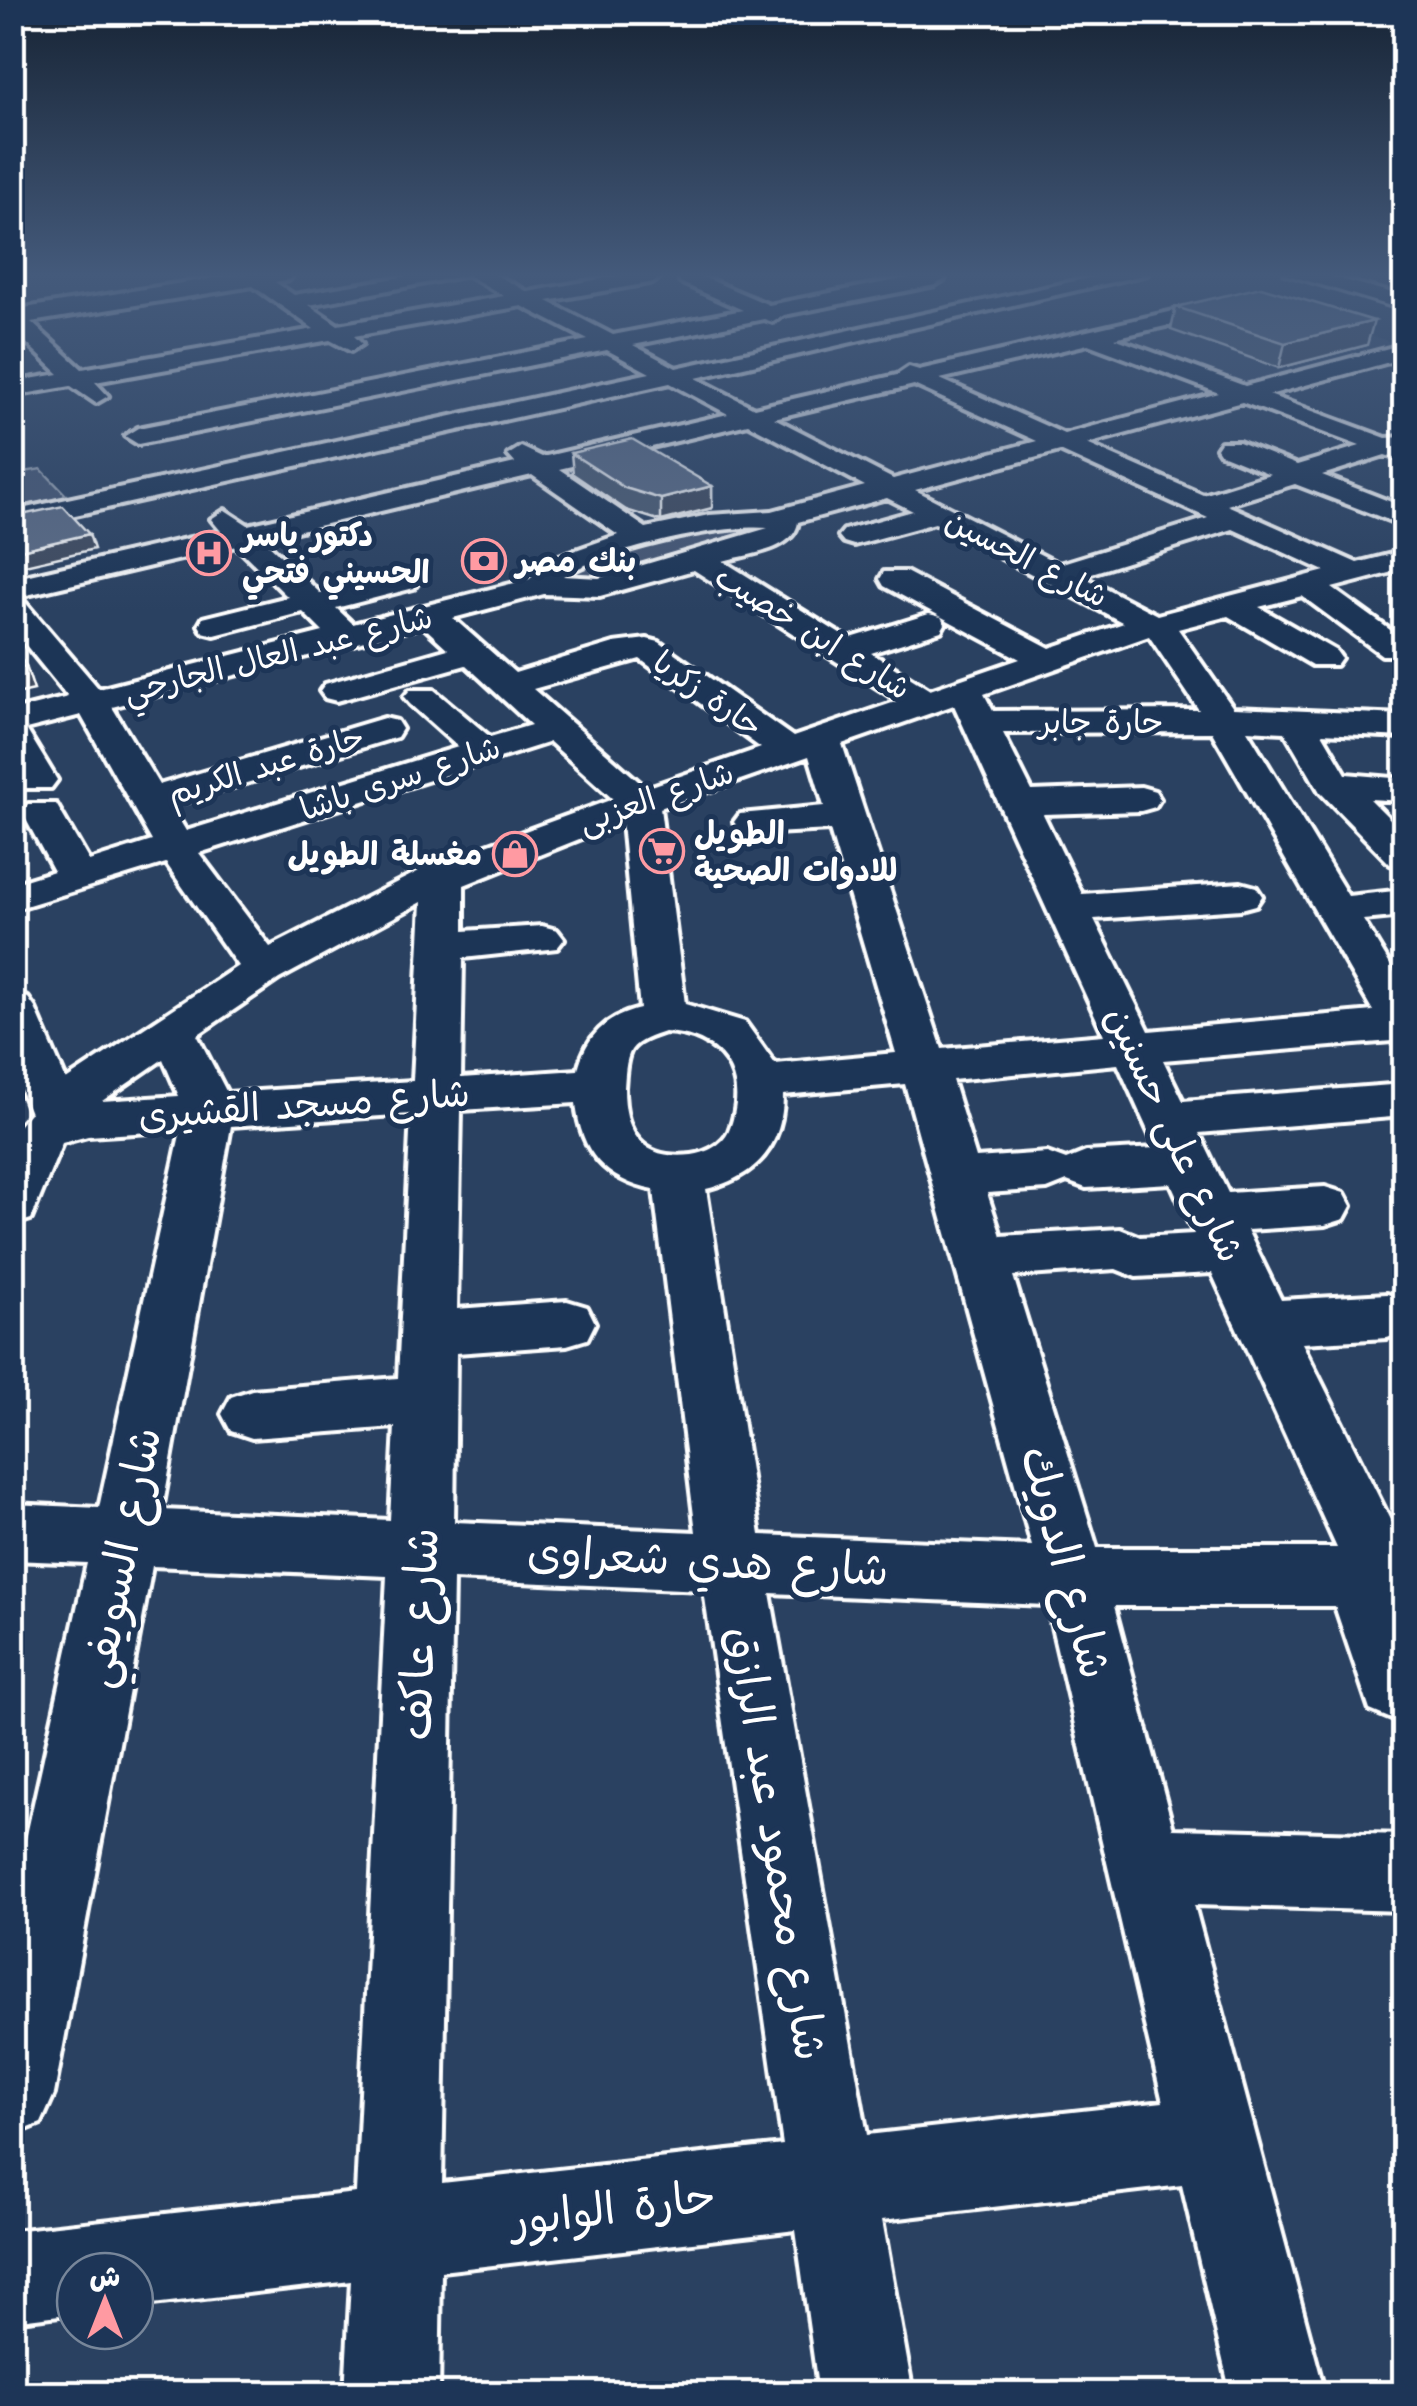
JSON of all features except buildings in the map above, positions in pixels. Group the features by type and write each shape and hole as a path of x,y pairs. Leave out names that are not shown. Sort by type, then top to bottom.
{"street":[{"path":"86,386 346,636"},
{"path":"262,386 342,448"},
{"path":"138,436 394,386"},
{"path":"416,386 644,540"},
{"path":"12,520 625,386"},
{"name":"شارع الحسين","path":"691,386 986,536 1154,624 1168,636 1404,1024"},
{"path":"822,386 841,395"},
{"path":"12,589 880,386"},
{"path":"937,386 1296,546 1380,575"},
{"path":"1223,386 1398,447"},
{"path":"779,518 784,528 774,537 600,587 556,611 548,574 562,563 734,517 779,518 1271,386"},
{"path":"555,402 579,416"},
{"path":"267,432 300,457"},
{"path":"1306,438 1404,478"},
{"path":"648,441 686,462"},
{"path":"1202,504 1351,457 1398,447"},
{"path":"1230,448 1404,516"},
{"path":"1114,464 1147,455"},
{"path":"1216,475 1248,489"},
{"path":"422,494 454,517"},
{"path":"854,536 940,513"},
{"path":"1013,581 1236,519"},
{"path":"1296,546 1342,531"},
{"path":"948,547 986,536"},
{"name":"شارع ابن خصيب","path":"698,559 881,674 948,666"},
{"path":"1252,566 1303,588 1394,648"},
{"name":"شارع العزبى","path":"12,1206 37,1129 80,1093 170,1028 263,970 382,904 444,876 805,745 948,666 1049,662 1154,624 1303,588 1380,575"},
{"path":"895,580 948,666"},
{"path":"215,625 402,581"},
{"path":"948,666 977,593"},
{"path":"1232,605 1324,658"},
{"path":"12,607 91,702 177,850 263,970"},
{"name":"شارع عبد العال الجارحي","path":"12,722 430,614 556,611"},
{"path":"1063,613 1111,639"},
{"path":"430,614 640,803 664,1017"},
{"name":"حارة زكريا","path":"510,685 626,650 646,649 805,745"},
{"path":"844,651 948,666"},
{"path":"337,691 473,652"},
{"path":"881,674 948,666 1049,662"},
{"name":"حارة جابر","path":"948,666 1222,720 1382,718"},
{"name":"شارع على حسنين","path":"948,666 1135,1048 1382,1577 1394,1687"},
{"path":"422,698 484,751"},
{"path":"1297,721 1333,784 1396,848"},
{"name":"شارع سرى باشا","path":"12,898 177,850 558,728"},
{"name":"حارة عبد الكريم","path":"148,800 384,729"},
{"path":"12,736 79,878"},
{"name":"شارع الدويك","path":"805,745 846,817 924,1066 1073,1577 1278,2394"},
{"path":"1333,784 1404,790"},
{"path":"1018,803 1141,799"},
{"path":"754,822 846,817"},
{"path":"1300,852 1396,848"},
{"name":"شارع عاكف","path":"392,2394 444,876"},
{"path":"1068,908 1241,896"},
{"path":"1334,910 1404,903"},
{"path":"442,946 542,940"},
{"path":"12,1008 37,1129"},
{"path":"664,1017 716,1026 736,1038 747,1056 754,1082 758,1120 747,1150 710,1170 647,1172 610,1147 600,1126 600,1062 615,1037 645,1021 664,1017"},
{"path":"754,1082 1404,1024"},
{"path":"170,1028 204,1089 209,1110"},
{"name":"شارع مسجد القشيرى","path":"37,1129 88,1119 600,1085"},
{"path":"957,1177 1066,1170 1179,1141 1404,1100"},
{"name":"شارع السويفي","path":"12,2094 25,1969 124,1536 209,1110"},
{"name":"شارع محمود عبد الرازق","path":"678,1174 732,1560 866,2394"},
{"path":"980,1258 1128,1253 1325,1206"},
{"path":"1264,1323 1386,1316"},
{"path":"428,1333 567,1324"},
{"path":"252,1414 426,1400"},
{"name":"شارع هدي شعراوى","path":"12,1532 1073,1577 1382,1577"},
{"path":"1148,1866 1404,1874"},
{"name":"حارة الوابور","path":"12,2276 1213,2139"}],"shaded area":[{"path":"1225,386 1268,386 1243,393"},
{"path":"41,469 67,496 18,507 13,500 13,474"},
{"path":"741,519 777,526 584,585 556,573 566,566"}],"place":[{"name":"دكتور ياسر الحسيني فتحي","path":"209,553"},
{"name":"بنك مصر","path":"484,561"},
{"name":"الطويل للادوات الصحية","path":"662,851"},
{"name":"مغسلة الطويل","path":"515,854"}]}
